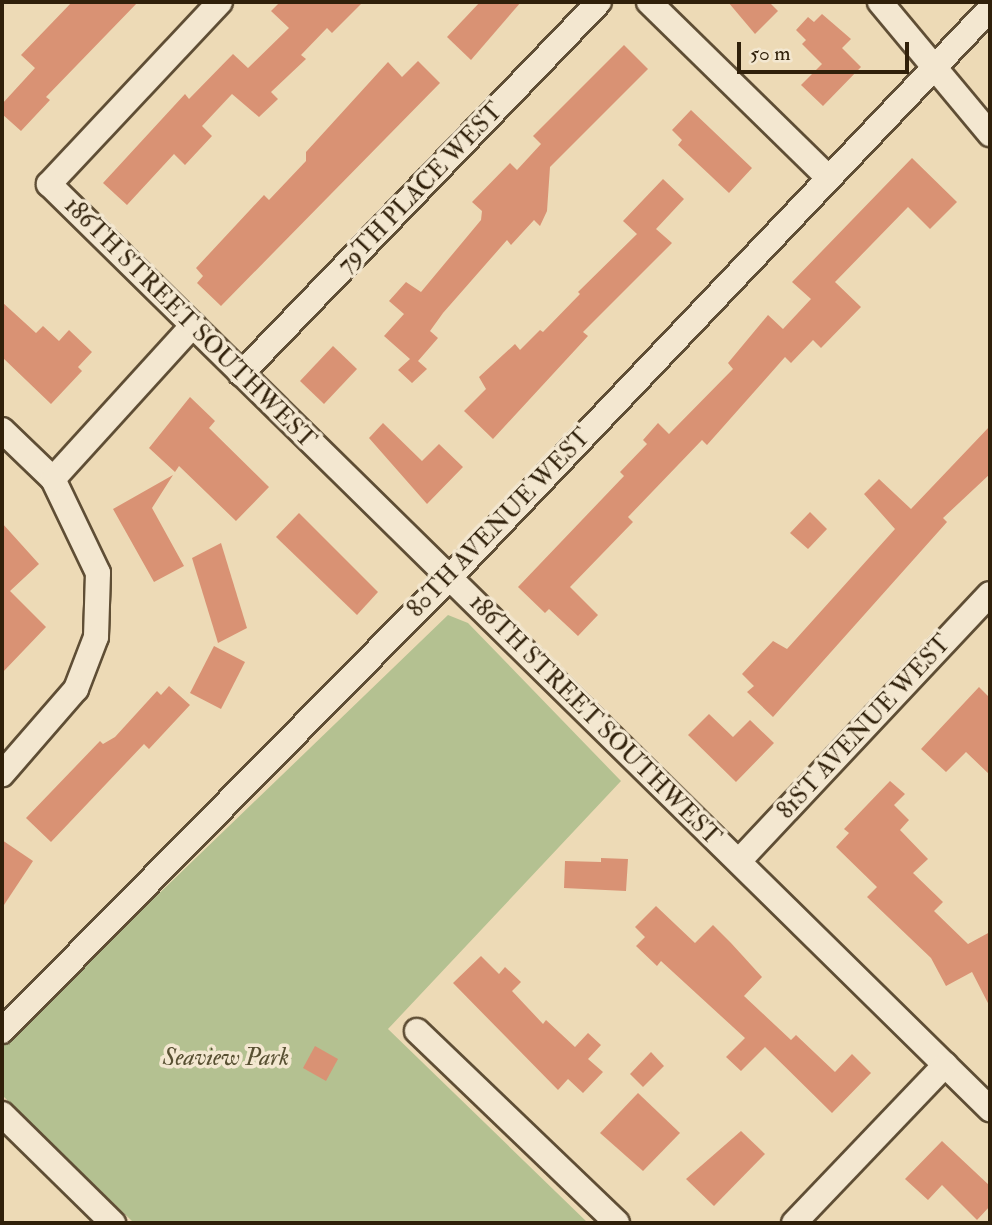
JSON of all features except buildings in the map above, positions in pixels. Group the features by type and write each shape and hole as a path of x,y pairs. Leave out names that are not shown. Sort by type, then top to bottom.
{"street":[{"name":"186TH STREET SOUTHWEST","path":"220,2 50,184 990,1109"},
{"name":"79TH PLACE WEST","path":"241,373 599,2"},
{"path":"649,2 828,177"},
{"path":"880,2 990,134"},
{"name":"80TH AVENUE WEST","path":"2,1031 450,576 990,9"},
{"path":"53,479 193,326"},
{"path":"2,430 53,479 98,573 96,637 76,689 2,774"},
{"name":"81ST AVENUE WEST","path":"739,860 986,607"},
{"path":"417,1031 617,1223"},
{"path":"794,1223 945,1065"},
{"path":"2,1114 113,1223"}],"green space":[{"name":"Seaview Park","path":"448,615 468,623 621,781 388,1029 588,1223 134,1223 2,1095 2,1045"}]}
